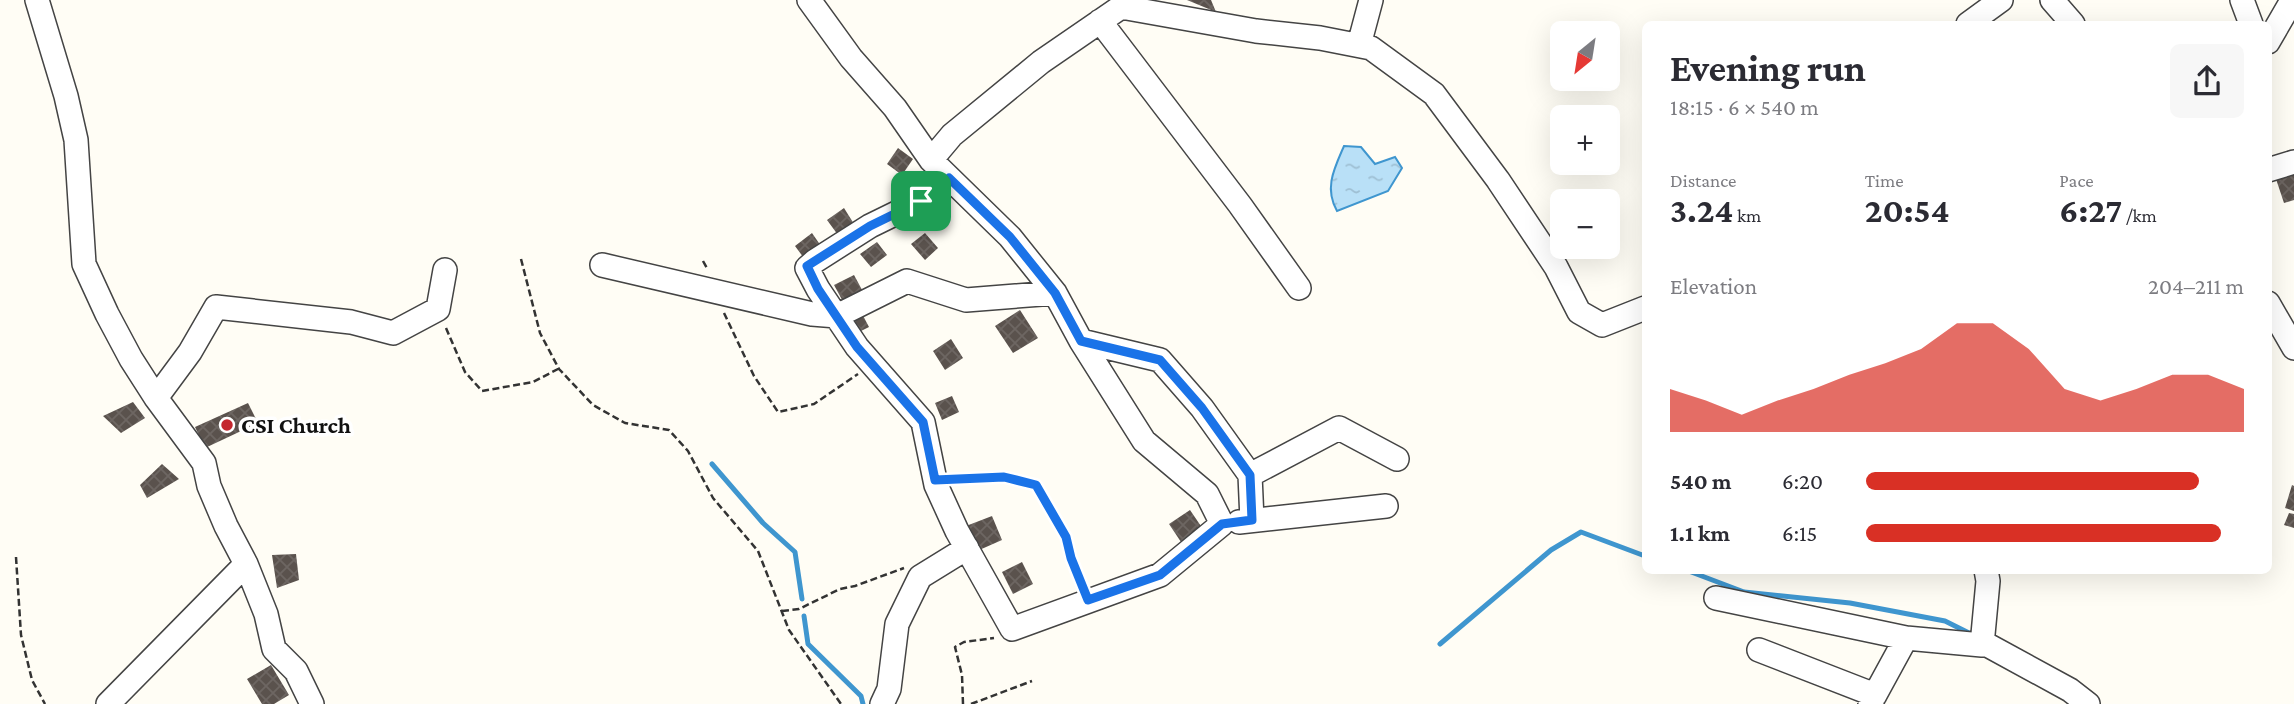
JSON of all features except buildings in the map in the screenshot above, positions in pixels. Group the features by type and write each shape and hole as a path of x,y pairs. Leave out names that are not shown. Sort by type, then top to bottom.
{"street":[{"path":"37,0 66,96 76,140 85,264 131,359 204,463 209,486 246,564 265,614 274,649 296,671 312,704"},
{"path":"809,0 852,58 895,108 931,160 1010,237 1055,293 1081,341 1144,441 1207,494 1222,524"},
{"path":"1365,41 1371,0"},
{"path":"1972,21 2001,0"},
{"path":"2052,0 2070,21"},
{"path":"2242,0 2249,21"},
{"path":"2272,35 2290,5 2294,6"},
{"path":"931,160 952,135 1041,62 1121,7 1256,31 1365,41 1434,94 1498,180 1556,267 1579,312 1602,325 1642,309"},
{"path":"1100,21 1240,205 1299,288"},
{"path":"2272,169 2294,162"},
{"path":"949,178 921,201 870,226 807,266 818,289 857,347 923,422 935,480 967,548 1012,629 1160,575 1222,524 1385,506"},
{"path":"602,265 812,314 837,316 907,281 966,300 1055,293"},
{"path":"156,398 190,352 216,307 351,322 393,333 438,309 444,270"},
{"path":"2272,310 2294,348"},
{"path":"1081,341 1160,360 1202,408 1250,475 1252,520"},
{"path":"1250,475 1339,428 1397,459"},
{"path":"882,704 889,688 897,624 920,577 967,548"},
{"path":"108,704 246,564"},
{"path":"1983,639 1987,574"},
{"path":"1716,598 1906,638 1983,639 2070,690 2088,704"},
{"path":"1759,650 1873,699 1906,638"}],"path":[{"path":"521,259 540,333 559,369 593,405 625,423 669,430 688,451 713,498 758,551 789,630 841,704"},
{"path":"703,261 754,376 778,412 814,404 872,365"},
{"path":"438,309 465,372 482,391 533,382 559,369"},
{"path":"935,480 1004,477 1036,485 1066,537 1071,558 1088,600"},
{"path":"16,557 21,635 32,680 45,704"},
{"path":"782,611 799,609 841,589 909,566 924,565 934,569"},
{"path":"963,704 955,647 964,642 1012,634 1012,629"},
{"path":"971,704 1032,681"}],"water":[{"path":"1344,146 1361,147 1375,164 1395,157 1402,168 1388,191 1337,211 1331,186"}],"waterway":[{"path":"712,464 763,523 795,552 802,599"},
{"path":"1440,644 1551,550 1581,532 1642,555"},
{"path":"1697,574 1744,592 1850,603 1945,621 1971,634"},
{"path":"804,616 808,644 861,696 863,704"}],"place":[{"name":"CSI Church","path":"227,425"}],"route":[{"path":"949,178 1010,237 1055,293 1081,341 1160,360 1202,408 1250,475 1252,520 1222,524 1160,575 1088,600 1071,558 1066,537 1036,485 1004,477 935,480 923,422 857,347 807,268 870,226 921,201 949,178"}]}
